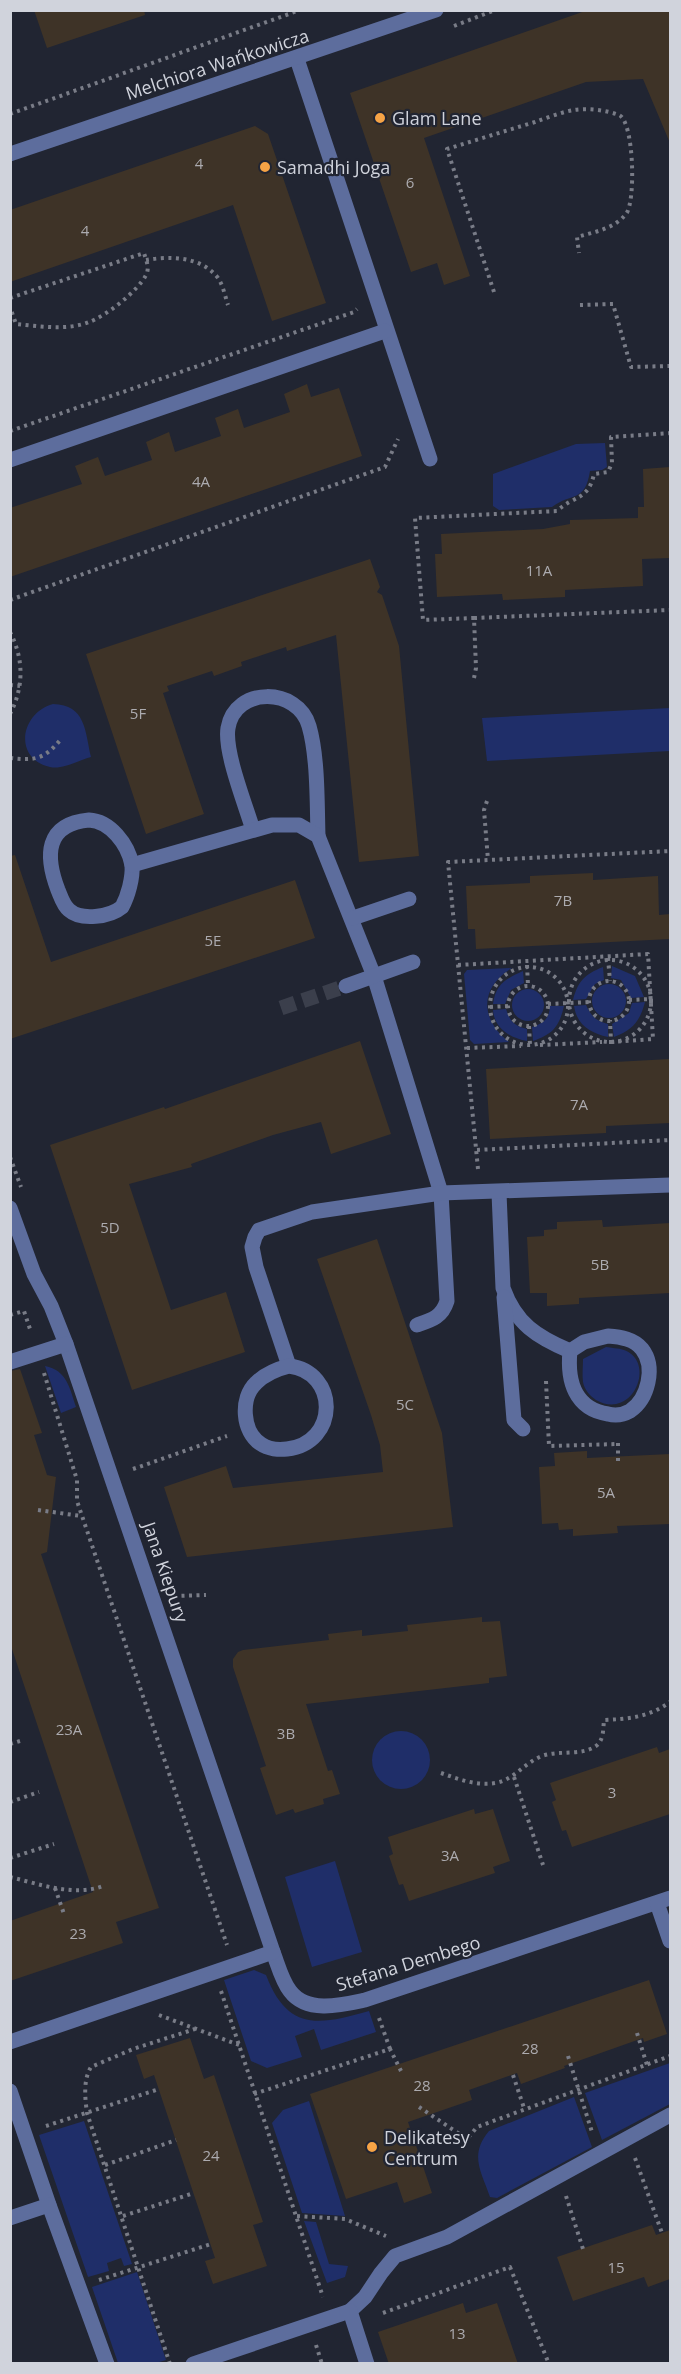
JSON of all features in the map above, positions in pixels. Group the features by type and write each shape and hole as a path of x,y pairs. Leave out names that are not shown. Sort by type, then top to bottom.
{"street":[{"name":"Melchiora Wańkowicza","path":"10,154 297,59 402,16 436,10"},
{"path":"297,59 430,459"},
{"path":"10,460 386,331"},
{"path":"254,830 232,761 227,733 229,722 236,710 252,700 269,695 285,698 297,707 309,726 316,780 318,836 353,918 374,976 441,1193 447,1301 444,1311 437,1318 417,1326"},
{"path":"76,822 99,822 119,838 132,865 130,884 120,909 102,915 75,915 66,908 56,884 50,861 52,840 60,830 76,822"},
{"path":"132,865 272,825 294,824 305,827 318,836"},
{"path":"353,918 409,898"},
{"path":"346,986 413,962"},
{"path":"289,1366 256,1267 252,1246 259,1230 312,1212 441,1193 670,1185"},
{"path":"499,1192 503,1288 514,1420 523,1429"},
{"name":"Jana Kiepury","path":"10,1208 34,1274 51,1306 66,1344 273,1953"},
{"path":"503,1288 515,1313 530,1329 570,1351"},
{"path":"608,1336 634,1342 643,1349 649,1370 646,1388 638,1404 628,1412 617,1415 603,1414 584,1405 578,1398 572,1382 569,1368 570,1351 584,1342 608,1336"},
{"path":"10,1362 66,1344"},
{"path":"289,1366 298,1367 317,1381 327,1407 319,1432 301,1446 277,1449 262,1445 248,1429 247,1402 252,1387 268,1374 289,1366"},
{"path":"664,1901 670,1941"},
{"name":"Stefana Dembego","path":"273,1953 291,1994 306,2003 339,2006 372,1998 664,1901"},
{"path":"10,2042 273,1953"},
{"path":"10,2091 107,2364"},
{"path":"193,2364 350,2312 395,2256 447,2237 670,2115"},
{"path":"10,2218 49,2205"},
{"path":"350,2312 367,2364"}],"path":[{"path":"10,114 300,10"},
{"path":"494,292 447,149 574,110 601,110 622,116 627,123 630,137 633,200 628,213 617,222 602,230 577,237 579,253"},
{"path":"10,298 144,253 147,274 138,286 89,323 54,328 16,324 10,307"},
{"path":"146,260 167,257 183,258 206,267 218,278 228,305"},
{"path":"10,431 354,312 357,309 357,302"},
{"path":"580,305 613,304 631,366 670,366"},
{"path":"10,600 385,467 402,431"},
{"path":"670,433 611,437 612,463 608,472 594,474 592,484 580,498 564,504 557,511 415,518 423,620 670,610"},
{"path":"474,618 476,668 474,678"},
{"path":"10,632 21,662 18,698 10,714"},
{"path":"10,685 20,686"},
{"path":"10,758 30,761 41,758 61,739"},
{"path":"487,801 484,810 488,860"},
{"path":"478,1166 448,862 670,851"},
{"path":"459,966 527,964 648,954 653,1039 466,1048"},
{"path":"608,958 610,981"},
{"path":"651,999 642,975 632,966 608,958 595,962 575,978 570,990 569,1003 567,1016 562,1027 543,1043 530,1046 507,1039 492,1019 490,1007 492,992 500,979 512,970 527,964 542,968 556,976 565,988 569,1003 572,1015 578,1026 598,1040 611,1042 624,1039 639,1028 649,1012 651,999"},
{"path":"527,964 528,986"},
{"path":"610,981 623,986 628,992 629,1000 624,1016 610,1020 598,1018 589,1002 596,985 610,981"},
{"path":"537,987 545,994 548,1004 543,1019 529,1026 514,1020 509,1014 510,996 517,988 537,987"},
{"path":"629,1000 651,999"},
{"path":"548,1004 589,1002"},
{"path":"490,1007 508,1006"},
{"path":"610,1020 611,1042"},
{"path":"529,1026 530,1046"},
{"path":"477,1150 670,1140"},
{"path":"10,1315 24,1311 77,1480 77,1501 81,1516 230,1954 218,1982 330,2318"},
{"path":"136,1479 133,1468 248,1429"},
{"path":"38,1510 81,1516"},
{"path":"171,1586 174,1596 206,1595"},
{"path":"441,1773 482,1784 496,1783 514,1777 520,1770 543,1756 585,1751 595,1747 603,1734 604,1720 646,1716 670,1702"},
{"path":"10,1744 20,1741"},
{"path":"514,1777 543,1865"},
{"path":"10,1802 39,1792"},
{"path":"10,1858 54,1844"},
{"path":"10,1877 56,1888 89,1891 103,1886"},
{"path":"56,1888 64,1914"},
{"path":"372,1998 390,2049 401,2071"},
{"path":"127,2003 240,2045"},
{"path":"170,2364 123,2216 87,2113 86,2089 91,2067 133,2049 195,2029"},
{"path":"637,2033 647,2065"},
{"path":"254,2094 390,2049"},
{"path":"568,2056 577,2089 600,2152"},
{"path":"419,2108 467,2139 477,2127 670,2056"},
{"path":"513,2075 524,2108"},
{"path":"25,2133 159,2089"},
{"path":"628,2138 662,2233"},
{"path":"105,2164 176,2140"},
{"path":"559,2176 583,2249"},
{"path":"123,2216 194,2193"},
{"path":"297,2216 345,2219 413,2248"},
{"path":"78,2287 211,2244"},
{"path":"375,2317 510,2267 549,2364"}],"shaded area":[{"path":"605,443 607,467 590,471 585,488 577,495 552,507 499,510 493,506 493,474 576,444"},
{"path":"53,704 64,705 78,714 85,729 91,757 55,768 38,762 30,755 25,736 28,726 33,717 42,709"},
{"path":"670,708 670,751 487,761 482,718"},
{"path":"612,966 635,976 644,997 631,998 621,980 611,978"},
{"path":"603,967 604,980 595,984 586,999 573,1000 583,979 591,972"},
{"path":"512,968 494,985 487,1004 493,1024 509,1042 474,1044 470,1040 464,974 467,970"},
{"path":"523,971 524,983 511,990 505,1004 493,1004 499,986"},
{"path":"609,984 621,989 626,1001 621,1013 609,1018 597,1013 592,1001 597,989"},
{"path":"528,989 539,994 544,1005 539,1016 528,1021 517,1016 512,1005 517,994"},
{"path":"645,1002 635,1024 614,1037 612,1024 629,1013 632,1003"},
{"path":"586,1005 594,1018 608,1024 608,1037 590,1030 581,1023 574,1006"},
{"path":"550,1006 564,1006 560,1019 546,1036 533,1041 532,1027 545,1020"},
{"path":"506,1009 513,1022 527,1029 527,1041 509,1035 496,1022 493,1010"},
{"path":"606,1347 624,1350 634,1356 639,1366 636,1387 630,1397 621,1403 609,1404 596,1400 584,1385 583,1359"},
{"path":"45,1366 63,1376 76,1407 61,1413"},
{"path":"395,1731 407,1731 422,1739 430,1754 430,1766 422,1781 407,1789 395,1789 380,1781 372,1766 372,1754 380,1739"},
{"path":"335,1861 362,1952 312,1967 285,1877"},
{"path":"254,1970 266,1975 284,2007 295,2015 307,2020 320,2021 369,2011 376,2032 321,2050 314,2029 295,2036 302,2057 267,2068 251,2061 224,1980"},
{"path":"670,2063 670,2104 602,2140 585,2093"},
{"path":"574,2097 592,2147 497,2198 490,2197 480,2171 478,2156 479,2148 489,2131"},
{"path":"309,2101 345,2216 302,2213 272,2123 283,2110"},
{"path":"84,2121 132,2264 124,2266 121,2258 107,2263 109,2271 88,2277 39,2135"},
{"path":"304,2221 316,2222 329,2264 348,2266 345,2277 327,2283"},
{"path":"137,2272 166,2360 156,2363 118,2363 92,2287"}],"building":[{"path":"34,10 144,10 145,15 47,48"},
{"path":"588,10 670,10 670,143 643,79 586,82 424,138 470,276 444,285 437,263 411,272 350,93"},
{"path":"255,126 268,134 326,303 272,321 233,205 10,282 10,210"},
{"path":"307,384 311,397 339,388 362,456 10,577 10,508 82,484 75,466 98,457 105,476 152,460 146,442 169,432 175,452 221,436 215,418 238,409 244,428 290,412 284,394"},
{"path":"670,467 670,558 642,559 643,586 565,590 565,597 503,600 502,594 437,597 435,554 442,554 441,534 543,529 570,524 570,520 638,518 638,507 644,507 643,469"},
{"path":"370,559 380,587 377,592 382,595 399,646 419,856 359,862 336,635 287,651 286,647 241,662 242,666 214,676 212,671 167,686 169,691 163,693 204,814 146,834 86,654"},
{"path":"15,855 51,962 295,880 315,938 10,1039 10,856"},
{"path":"593,873 593,880 658,876 659,915 670,914 670,939 476,949 475,929 468,929 466,886 530,883 530,876"},
{"path":"360,1041 391,1134 331,1154 321,1122 273,1135 191,1164 192,1167 129,1184 171,1310 226,1292 245,1352 132,1390 50,1145 164,1107 165,1109"},
{"path":"670,1059 670,1123 606,1126 606,1133 490,1139 486,1069"},
{"path":"602,1220 603,1227 670,1223 670,1293 579,1298 579,1304 547,1306 547,1293 530,1293 527,1237 544,1236 544,1230 557,1229 557,1222"},
{"path":"377,1239 442,1433 453,1527 187,1557 164,1487 226,1466 233,1488 383,1472 380,1445 371,1415 317,1259"},
{"path":"20,1369 42,1433 34,1435 47,1475 56,1477 47,1552 41,1554 159,1908 116,1922 123,1943 10,1981 10,1921 93,1892 10,1643 10,1371"},
{"path":"587,1451 587,1458 670,1454 670,1524 617,1526 618,1533 573,1536 573,1529 559,1530 558,1523 542,1524 539,1467 555,1466 554,1453"},
{"path":"482,1617 482,1622 500,1621 507,1676 489,1678 489,1683 306,1704 328,1771 332,1770 340,1794 323,1799 324,1804 295,1813 293,1809 276,1815 260,1768 266,1766 233,1667 233,1659 238,1652 329,1640 328,1634 362,1630 362,1636 408,1631 407,1625"},
{"path":"657,1747 659,1753 670,1749 670,1814 572,1847 566,1830 562,1831 552,1802 556,1800 550,1783"},
{"path":"474,1809 475,1814 493,1809 510,1861 493,1867 495,1873 409,1901 403,1884 399,1885 389,1856 393,1854 388,1837"},
{"path":"649,1980 667,2034 644,2042 643,2038 521,2084 517,2073 469,2090 472,2100 408,2122 432,2193 404,2203 397,2182 346,2199 310,2094"},
{"path":"190,2038 204,2079 214,2075 263,2222 253,2225 267,2266 213,2284 205,2261 215,2258 154,2075 144,2079 136,2055"},
{"path":"652,2225 656,2235 670,2230 670,2279 648,2287 644,2277 573,2301 557,2257"},
{"path":"463,2303 466,2313 497,2303 518,2364 389,2364 378,2332"}],"tunnel":[{"path":"281,1008 346,986"}],"place":[{"name":"Glam Lane","path":"380,118"},
{"name":"Samadhi Joga","path":"265,167"},
{"name":"Delikatesy Centrum","path":"372,2147"}]}
